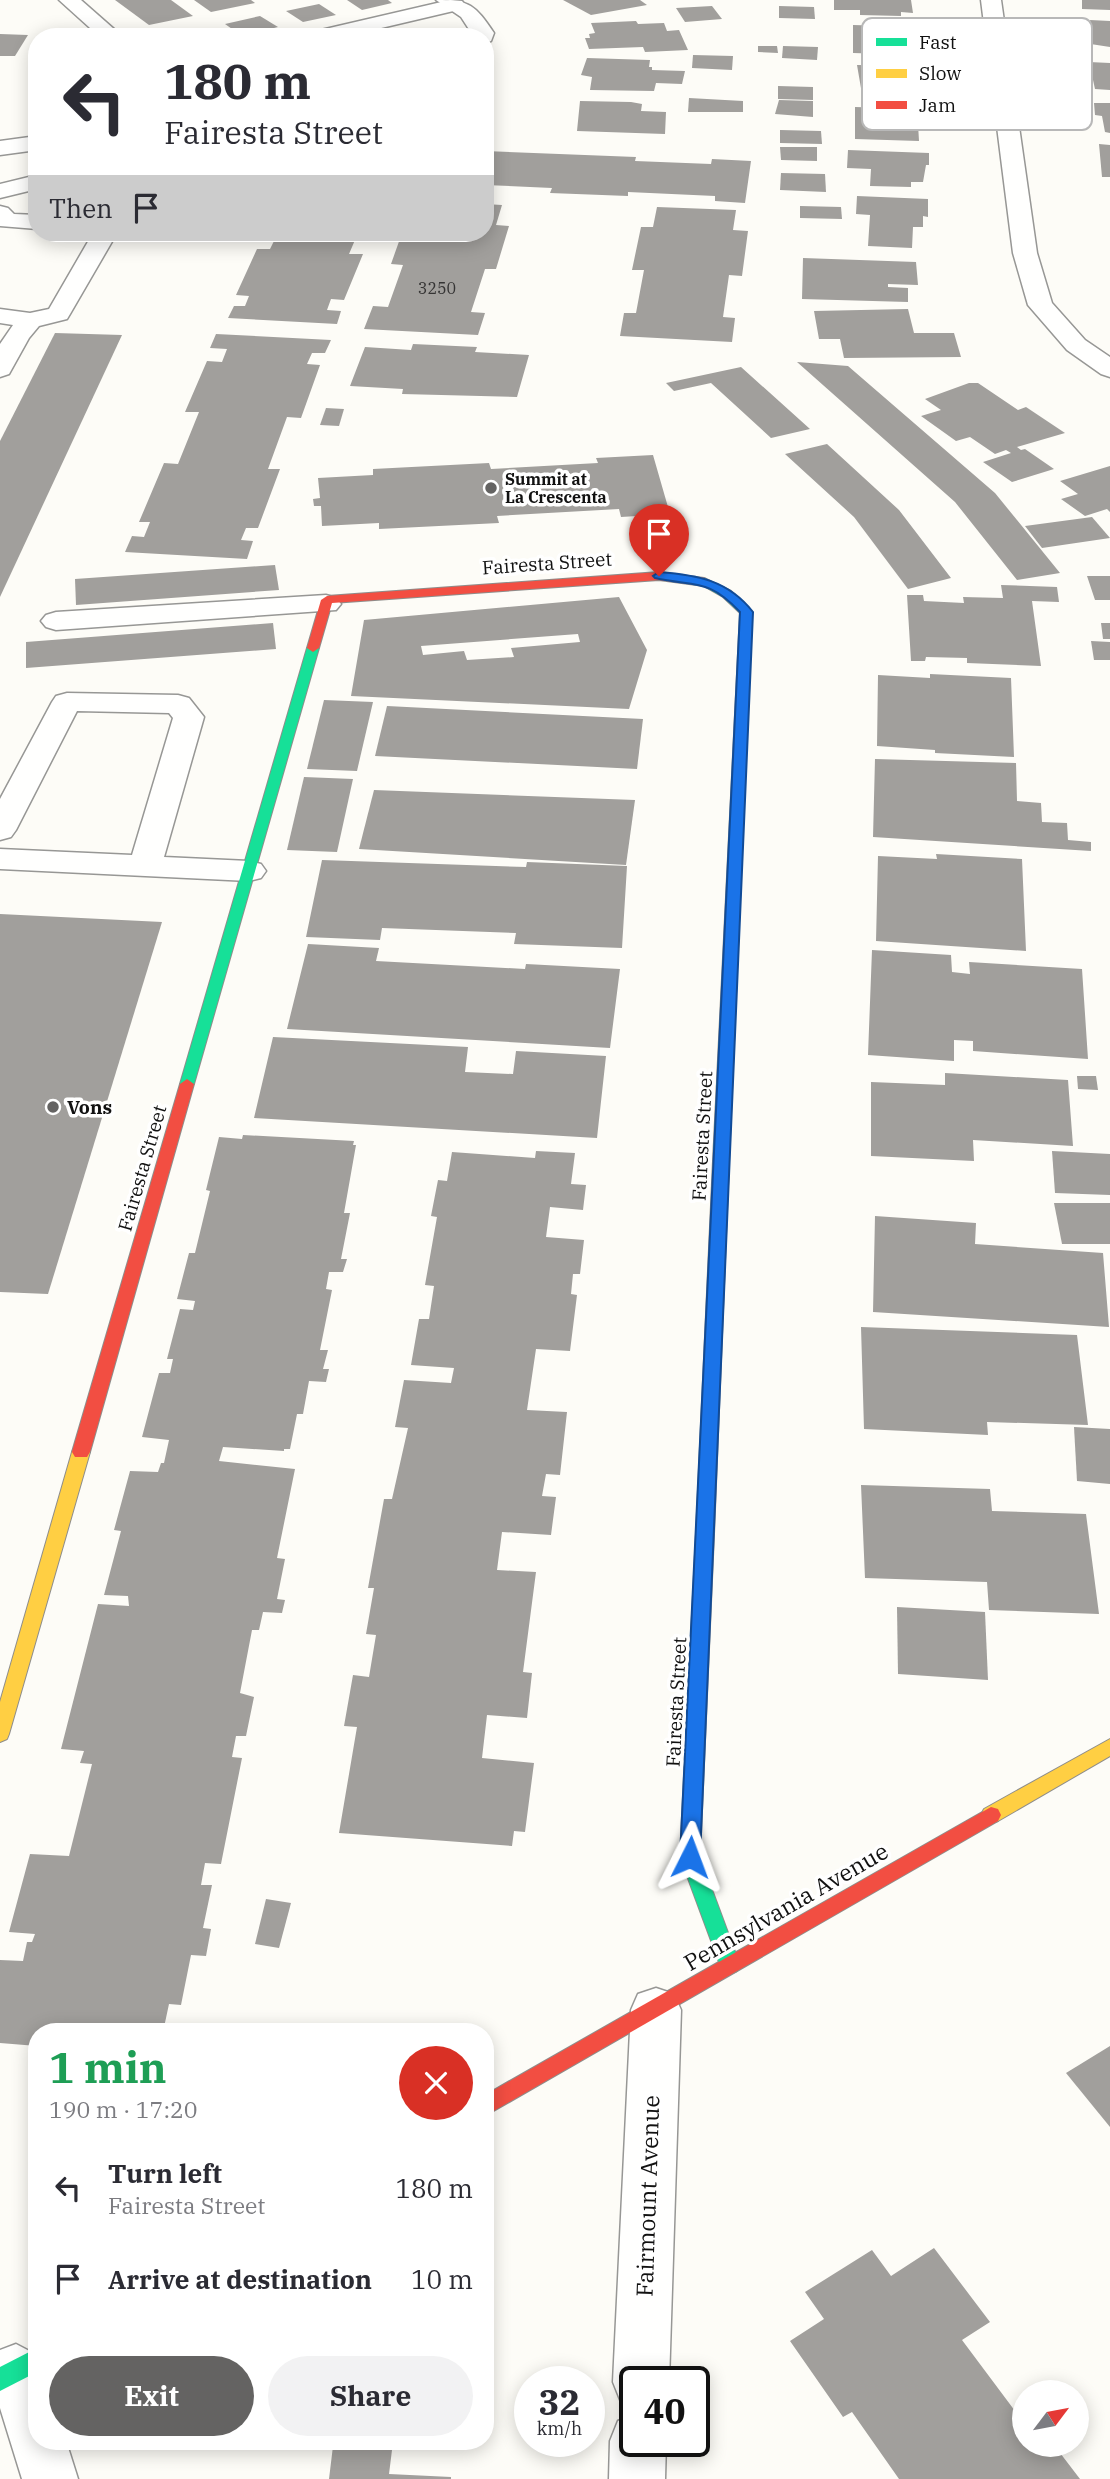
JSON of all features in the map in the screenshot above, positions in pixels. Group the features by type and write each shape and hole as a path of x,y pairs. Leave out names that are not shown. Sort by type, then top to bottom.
{"street":[{"path":"69,0 102,28"},
{"path":"991,0 993,18"},
{"path":"350,28 450,3 468,13 480,28"},
{"path":"1008,130 1025,253 1040,305 1076,345 1110,369"},
{"path":"0,148 28,144"},
{"path":"0,191 28,184"},
{"path":"2,224 28,223"},
{"path":"0,316 30,320 58,314 99,242"},
{"path":"0,369 17,336 30,320"},
{"name":"Fairesta Street","path":"0,1734 327,600 659,576 691,578 712,583 733,597 747,612 690,1857 730,1965"},
{"path":"56,621 326,604"},
{"path":"0,830 68,702 178,704 189,717 145,867"},
{"path":"0,859 249,871"},
{"name":"Pennsylvania Avenue","path":"494,2101 1110,1747"},
{"name":"Fairmount Avenue","path":"641,2366 656,2010"},
{"path":"18,2370 28,2406"},
{"path":"41,2450 50,2479"},
{"path":"636,2479 637,2457"}],"building":[{"path":"115,0 171,0 193,16 149,25"},
{"path":"194,0 251,0 255,3 211,12"},
{"path":"347,0 388,0 392,3 362,10"},
{"path":"563,0 640,0 647,5 591,15"},
{"path":"834,0 911,0 913,13 901,12 901,16 860,15 860,10 834,10"},
{"path":"1082,0 1110,0 1110,10 1082,9"},
{"path":"319,4 336,15 303,22 286,11"},
{"path":"712,6 722,19 685,22 676,8"},
{"path":"779,6 814,7 815,19 779,18"},
{"path":"260,16 278,27 231,28 225,24"},
{"path":"1092,20 1110,21 1110,47 1092,44"},
{"path":"636,21 638,24 664,23 667,31 679,30 688,50 645,52 643,47 589,49 585,38 590,38 589,34 595,33 591,23"},
{"path":"853,25 862,25 862,53 853,53"},
{"path":"0,34 28,35 15,56 0,56"},
{"path":"758,46 777,46 778,53 758,52"},
{"path":"783,46 818,47 817,60 782,58"},
{"path":"693,55 733,56 732,70 692,68"},
{"path":"587,58 650,60 649,67 652,67 652,70 685,71 682,84 656,83 654,91 590,90 592,77 581,75"},
{"path":"1092,62 1110,63 1110,90 1095,89"},
{"path":"857,65 862,65 862,94"},
{"path":"778,86 813,87 813,100 778,99"},
{"path":"689,98 743,101 743,112 688,112"},
{"path":"779,100 813,101 813,117 775,114"},
{"path":"580,101 631,102 642,104 641,111 666,112 665,134 577,131"},
{"path":"1094,103 1110,103 1110,133 1105,132 1102,116 1095,115"},
{"path":"855,107 862,107 862,130 918,130 919,141 855,139"},
{"path":"780,130 821,131 822,144 780,143"},
{"path":"1099,144 1110,145 1110,177 1102,177"},
{"path":"780,147 817,147 817,161 781,160"},
{"path":"848,150 929,153 929,165 926,165 923,182 911,182 911,187 870,186 871,169 847,168"},
{"path":"494,151 636,157 635,161 711,164 712,159 751,161 745,203 715,201 715,196 628,192 628,196 550,193 552,188 494,185"},
{"path":"781,173 825,174 826,192 780,190"},
{"path":"857,196 928,199 928,217 923,216 923,227 913,227 912,248 868,246 870,215 856,214"},
{"path":"494,205 502,205 496,225 509,226 496,269 485,269 471,312 485,313 478,335 364,329 373,306 388,307 403,265 391,264 399,242 494,242"},
{"path":"800,206 841,207 842,219 800,218"},
{"path":"657,207 736,210 733,230 748,231 742,276 729,275 723,317 735,318 732,342 620,336 624,313 636,313 644,270 632,270 641,227 653,227"},
{"path":"274,242 354,242 349,254 363,254 344,300 331,299 327,310 341,311 337,324 228,318 234,306 245,306 249,296 236,295 257,249 270,249"},
{"path":"803,258 916,262 918,285 888,284 888,287 908,288 908,302 802,299"},
{"path":"908,309 914,333 954,333 961,357 844,358 840,339 819,339 814,311"},
{"path":"55,333 122,335 0,597 0,441"},
{"path":"216,334 331,340 325,353 312,353 307,364 320,365 301,418 287,417 268,469 280,469 258,528 246,528 241,540 253,541 247,559 125,552 132,536 144,537 150,522 139,522 164,463 178,464 199,412 185,412 207,361 222,362 227,349 210,348"},
{"path":"413,344 477,347 475,352 529,355 517,397 402,394 403,389 350,386 365,347 411,350"},
{"path":"797,362 848,366 995,493 1060,573 1017,580 955,502"},
{"path":"741,367 810,429 771,438 711,383 674,391 666,383"},
{"path":"969,383 978,383 1018,410 1026,407 1065,433 1017,447 1025,449 1054,469 1012,482 983,462 1011,453 1006,450 995,454 970,437 956,441 921,416 941,410 925,399"},
{"path":"326,408 344,409 339,426 320,425"},
{"path":"827,444 899,510 951,578 908,589 854,517 785,454"},
{"name":"Summit at La Crescenta","path":"653,455 670,514 621,517 619,509 497,516 499,523 379,529 379,523 322,526 321,506 314,506 313,499 320,498 318,478 373,475 373,469 489,463 491,469 598,463 596,458"},
{"path":"1110,466 1110,512 1107,509 1085,516 1061,499 1078,494 1060,481"},
{"path":"1092,517 1110,538 1042,548 1025,526"},
{"path":"275,565 279,590 76,605 75,579"},
{"path":"1087,576 1110,576 1110,600 1095,600"},
{"path":"1001,585 1057,587 1059,602 1032,601 1041,666 967,663 967,658 926,657 925,661 911,661 907,595 923,595 924,601 964,603 963,597 1003,598"},
{"path":"619,597 647,650 629,709 351,696 364,620","holes":["578,634 580,642 511,648 514,657 467,660 464,651 423,655 421,646"]},
{"path":"273,623 276,649 26,668 26,642"},
{"path":"1101,623 1110,623 1110,639 1103,639"},
{"path":"1091,641 1110,642 1110,660 1094,660"},
{"path":"930,674 1011,678 1014,757 935,753 935,750 877,746 878,675 930,678"},
{"path":"324,700 373,702 357,771 307,769"},
{"path":"387,706 643,719 637,769 375,756"},
{"path":"875,759 1016,763 1017,801 1041,803 1042,822 1067,823 1068,840 1091,842 1091,851 873,837"},
{"path":"304,777 353,779 337,852 287,850"},
{"path":"374,790 635,800 626,865 359,849"},
{"path":"936,854 1022,859 1026,951 876,941 878,856 937,859"},
{"path":"322,860 526,867 527,862 627,866 622,948 514,944 516,933 382,928 380,940 306,937"},
{"name":"Vons","path":"0,914 162,922 48,1294 0,1292"},
{"path":"308,944 379,948 376,961 525,969 526,964 620,969 610,1048 287,1029"},
{"path":"872,950 951,955 952,972 970,974 969,962 1082,969 1088,1059 973,1051 973,1041 954,1040 954,1061 868,1055"},
{"path":"273,1037 468,1047 465,1072 513,1074 516,1051 606,1056 597,1138 254,1118"},
{"path":"945,1073 1068,1080 1073,1146 973,1140 974,1161 871,1156 871,1082 945,1085"},
{"path":"1077,1076 1096,1076 1098,1090 1078,1089"},
{"path":"243,1135 354,1141 353,1145 356,1145 344,1213 350,1213 341,1259 347,1259 343,1272 329,1272 326,1289 332,1290 320,1350 328,1350 323,1369 329,1369 326,1382 309,1381 303,1414 297,1414 290,1449 284,1451 223,1447 219,1461 295,1469 277,1558 285,1559 277,1599 285,1600 282,1613 263,1612 259,1630 252,1630 240,1693 254,1697 246,1736 236,1736 232,1757 242,1758 221,1864 205,1863 201,1885 212,1885 203,1928 211,1929 206,1956 191,1955 181,2005 169,2004 165,2023 28,2023 28,2045 0,2043 0,1960 23,1961 27,1942 32,1942 35,1934 9,1932 30,1854 69,1856 92,1764 80,1763 84,1751 61,1749 98,1604 129,1606 128,1596 104,1595 121,1531 114,1530 130,1471 158,1472 161,1463 164,1463 169,1440 142,1437 159,1373 170,1373 173,1359 167,1359 180,1309 193,1310 195,1301 177,1299 189,1253 195,1253 210,1191 206,1190 219,1137 242,1139"},
{"path":"536,1151 575,1153 571,1184 586,1185 583,1210 550,1207 546,1237 584,1240 580,1274 573,1274 571,1294 577,1295 570,1351 536,1349 527,1410 567,1412 560,1475 546,1474 542,1496 556,1497 551,1535 502,1532 497,1570 536,1572 523,1672 532,1673 527,1718 487,1715 482,1758 534,1763 525,1832 514,1831 512,1846 339,1833 357,1727 344,1726 353,1675 369,1677 376,1635 366,1634 374,1588 368,1588 384,1499 392,1499 408,1428 395,1427 404,1380 451,1383 454,1368 411,1365 419,1319 429,1319 434,1286 425,1285 437,1217 431,1216 438,1180 447,1181 452,1152 535,1158"},
{"path":"1052,1151 1110,1154 1110,1195 1055,1193"},
{"path":"1054,1203 1110,1203 1110,1244 1062,1244"},
{"path":"875,1216 976,1223 975,1244 1103,1253 1109,1327 873,1312"},
{"path":"861,1327 1077,1335 1088,1425 987,1422 988,1435 864,1429"},
{"path":"1074,1427 1110,1429 1110,1484 1077,1481"},
{"path":"861,1485 990,1489 992,1511 1086,1514 1099,1614 989,1610 987,1582 865,1578"},
{"path":"897,1607 985,1612 988,1680 898,1674"},
{"path":"266,1899 291,1903 279,1948 255,1944"},
{"path":"1110,2046 1110,2127 1066,2073"},
{"path":"934,2248 990,2322 962,2340 1012,2407 1012,2457 1063,2457 1080,2479 899,2479 852,2412 843,2417 790,2341 824,2319 805,2292 872,2250 891,2276"},
{"path":"333,2450 392,2450 389,2474 451,2477 451,2479 329,2479"}],"traffic: fast":[{"path":"704,582 727,594 746,612 721,1161"},
{"path":"187,1084 313,648"},
{"path":"705,1534 690,1857 730,1965"},
{"path":"0,2380 28,2364"}],"traffic: slow":[{"path":"705,1534 721,1161"},
{"path":"0,1734 81,1452"},
{"path":"991,1815 1110,1747"}],"traffic: jam":[{"path":"313,648 327,600 659,576 704,582"},
{"path":"81,1452 187,1084"},
{"path":"494,2101 991,1815"}],"place":[{"name":"Summit at La Crescenta","path":"491,488"},
{"name":"Vons","path":"53,1107"}],"route":[{"path":"659,576 691,578 712,583 733,597 747,612 690,1857"}]}
